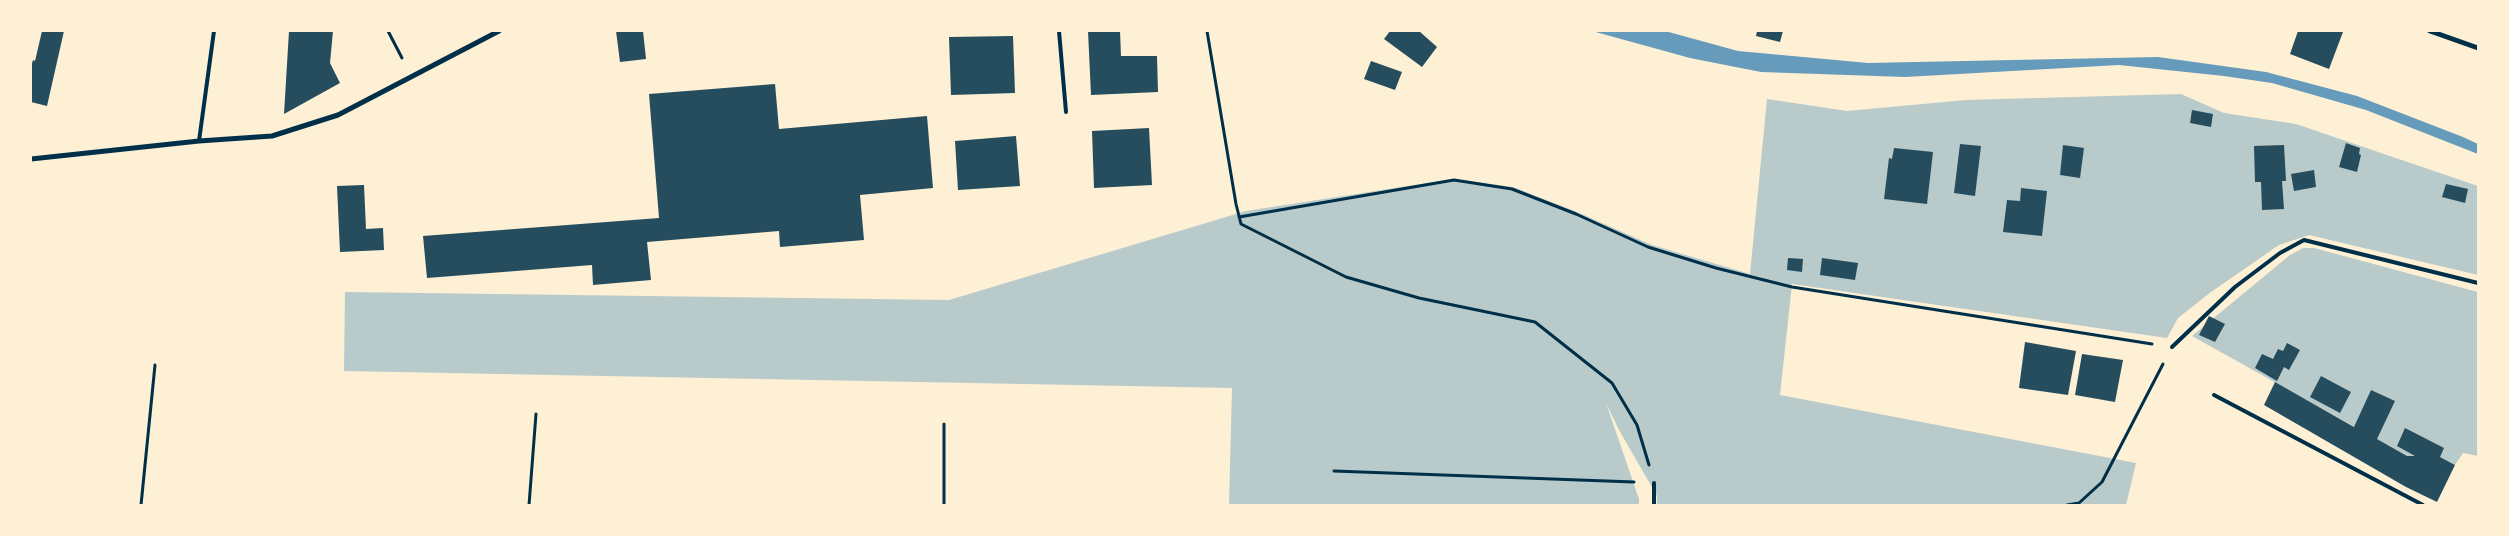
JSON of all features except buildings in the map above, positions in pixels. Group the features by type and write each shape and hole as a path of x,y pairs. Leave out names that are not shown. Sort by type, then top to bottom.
{"street":[{"path":"31,159 199,141 272,136 298,129 338,115 499,31"},
{"path":"2430,31 2478,48"}],"lane":[{"path":"199,141 214,31"},
{"path":"1059,31 1066,112"},
{"path":"2172,347 2234,287 2280,253 2304,240 2478,282"},
{"path":"2214,395 2423,505"},
{"path":"1654,482 1654,505"}],"path":[{"path":"388,31 412,76"},
{"path":"1207,31 1241,224 1346,277 1419,298 1535,322 1612,383 1637,425 1654,482 1334,471"},
{"path":"1239,217 1454,180 1512,189 1576,214 1648,247 1716,268 1792,287 2172,347 2102,482 2079,503 2067,505"},
{"path":"141,505 155,365"},
{"path":"529,505 536,414"},
{"path":"944,424 944,505"}],"shaded area":[{"path":"2181,94 2224,113 2296,124 2478,186 2478,275 2309,235 2279,245 2211,292 2178,318 2167,338 1792,284 1780,395 2136,463 2126,505 1657,505 1657,496 1619,430 1606,403 1639,499 1639,505 1229,505 1232,388 344,371 345,292 949,300 1246,211 1453,179 1513,187 1577,212 1652,245 1750,274 1767,99 1847,111 1966,100"},
{"path":"2303,248 2314,248 2478,292 2478,456 2463,453 2455,465 2440,457 2407,456 2192,336 2290,255"}],"water":[{"path":"1592,31 1665,31 1738,51 1868,63 2158,57 2266,72 2357,96 2478,144 2478,154 2366,110 2272,83 2224,76 2119,65 1905,77 1761,72 1690,58"}]}
